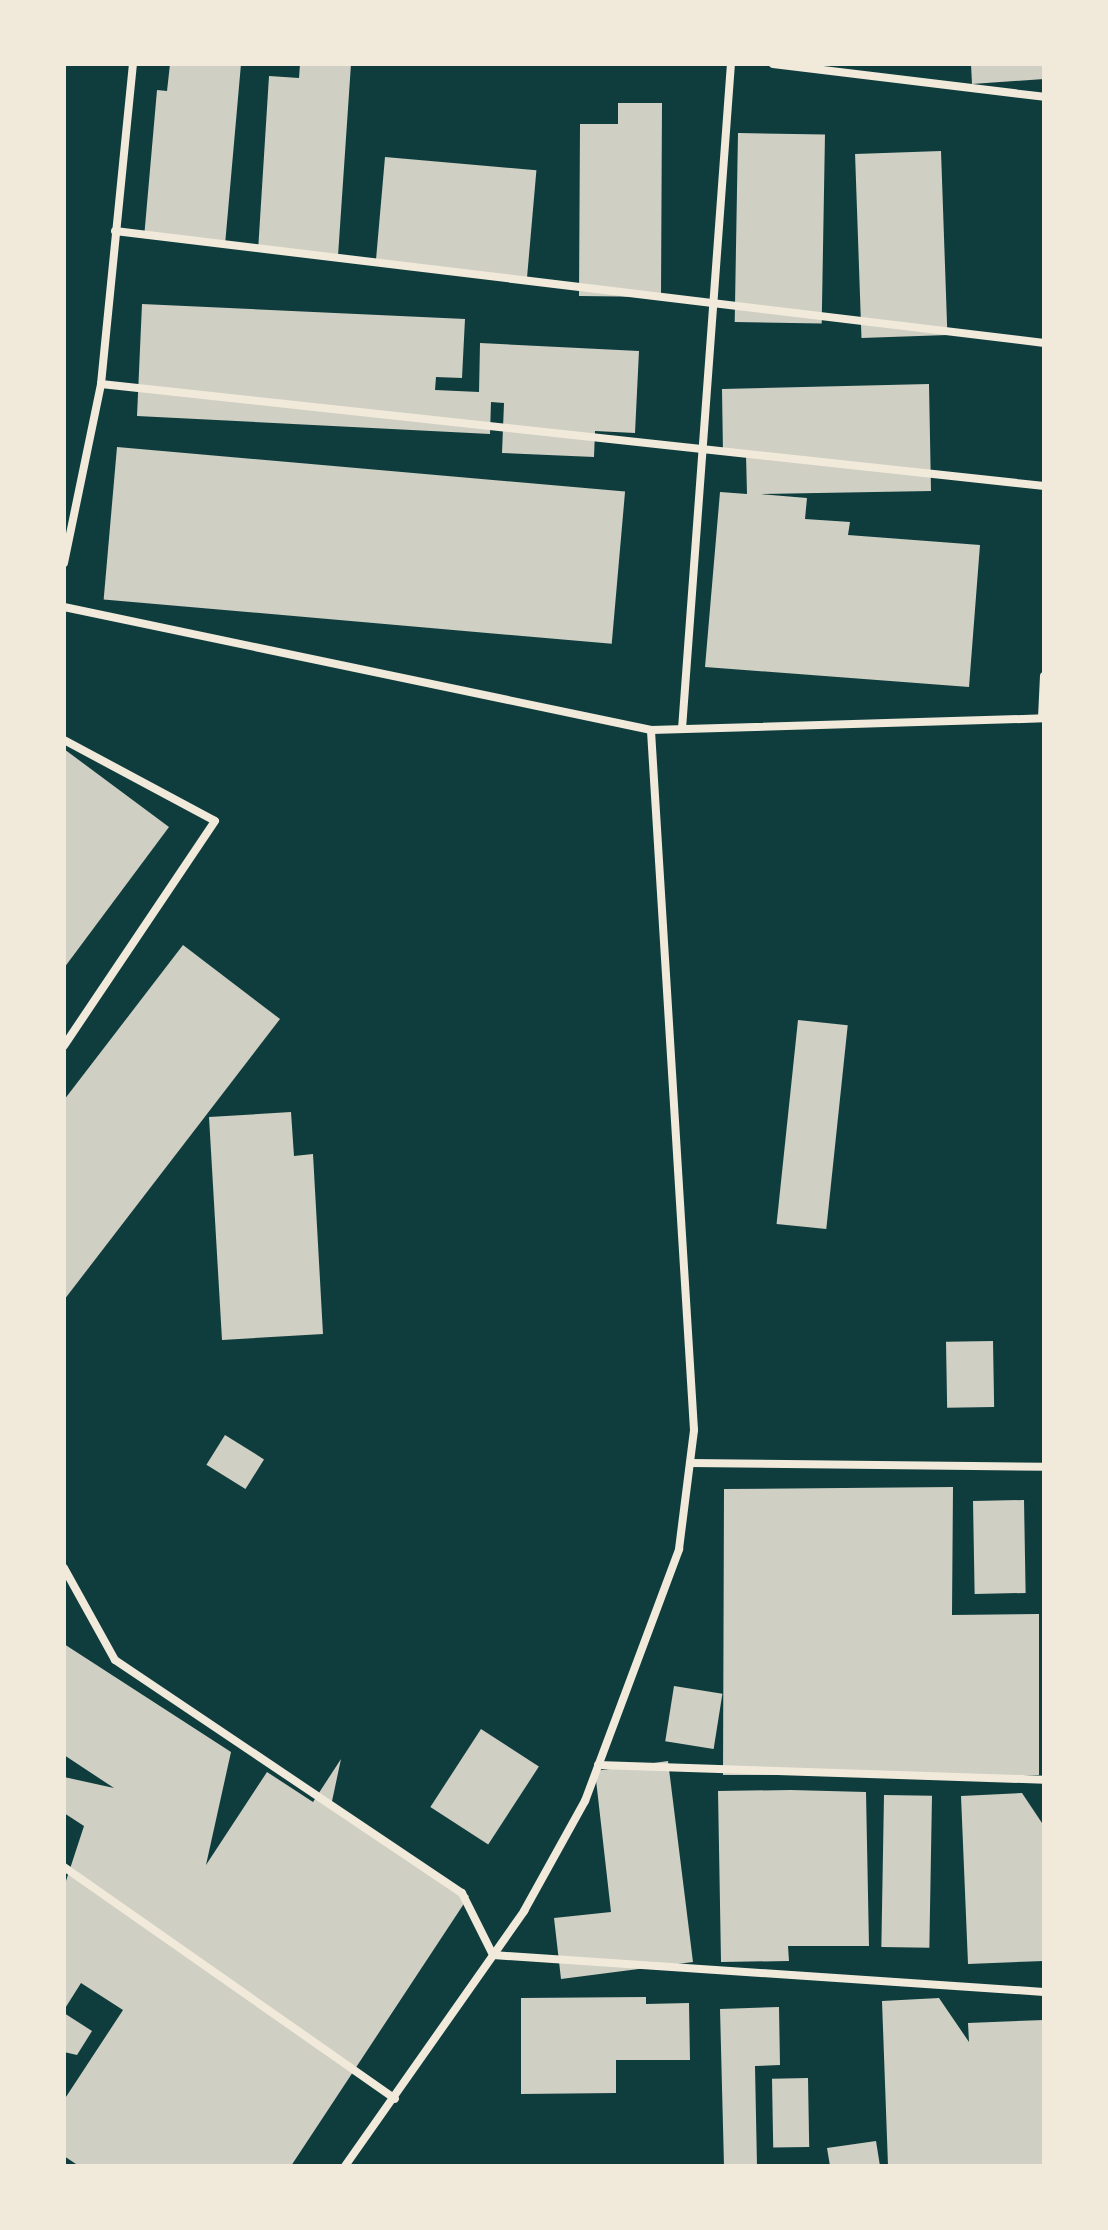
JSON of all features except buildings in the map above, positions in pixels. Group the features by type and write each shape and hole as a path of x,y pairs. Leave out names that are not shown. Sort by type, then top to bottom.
{"street":[{"path":"64,563 101,384 133,64"},
{"path":"682,729 731,64"},
{"path":"773,64 1044,97"},
{"path":"115,231 1044,343"},
{"path":"101,384 1044,486"},
{"path":"64,607 651,730 1043,718 1044,676"},
{"path":"345,2166 395,2099 493,1955 570,1829 598,1765 679,1549 694,1430 651,730"},
{"path":"64,740 215,821 64,1046"},
{"path":"690,1463 1044,1467"},
{"path":"65,1575 115,1660 462,1893 493,1955"},
{"path":"598,1765 1044,1780"},
{"path":"64,1867 395,2099"},
{"path":"493,1955 1044,1992"}]}
